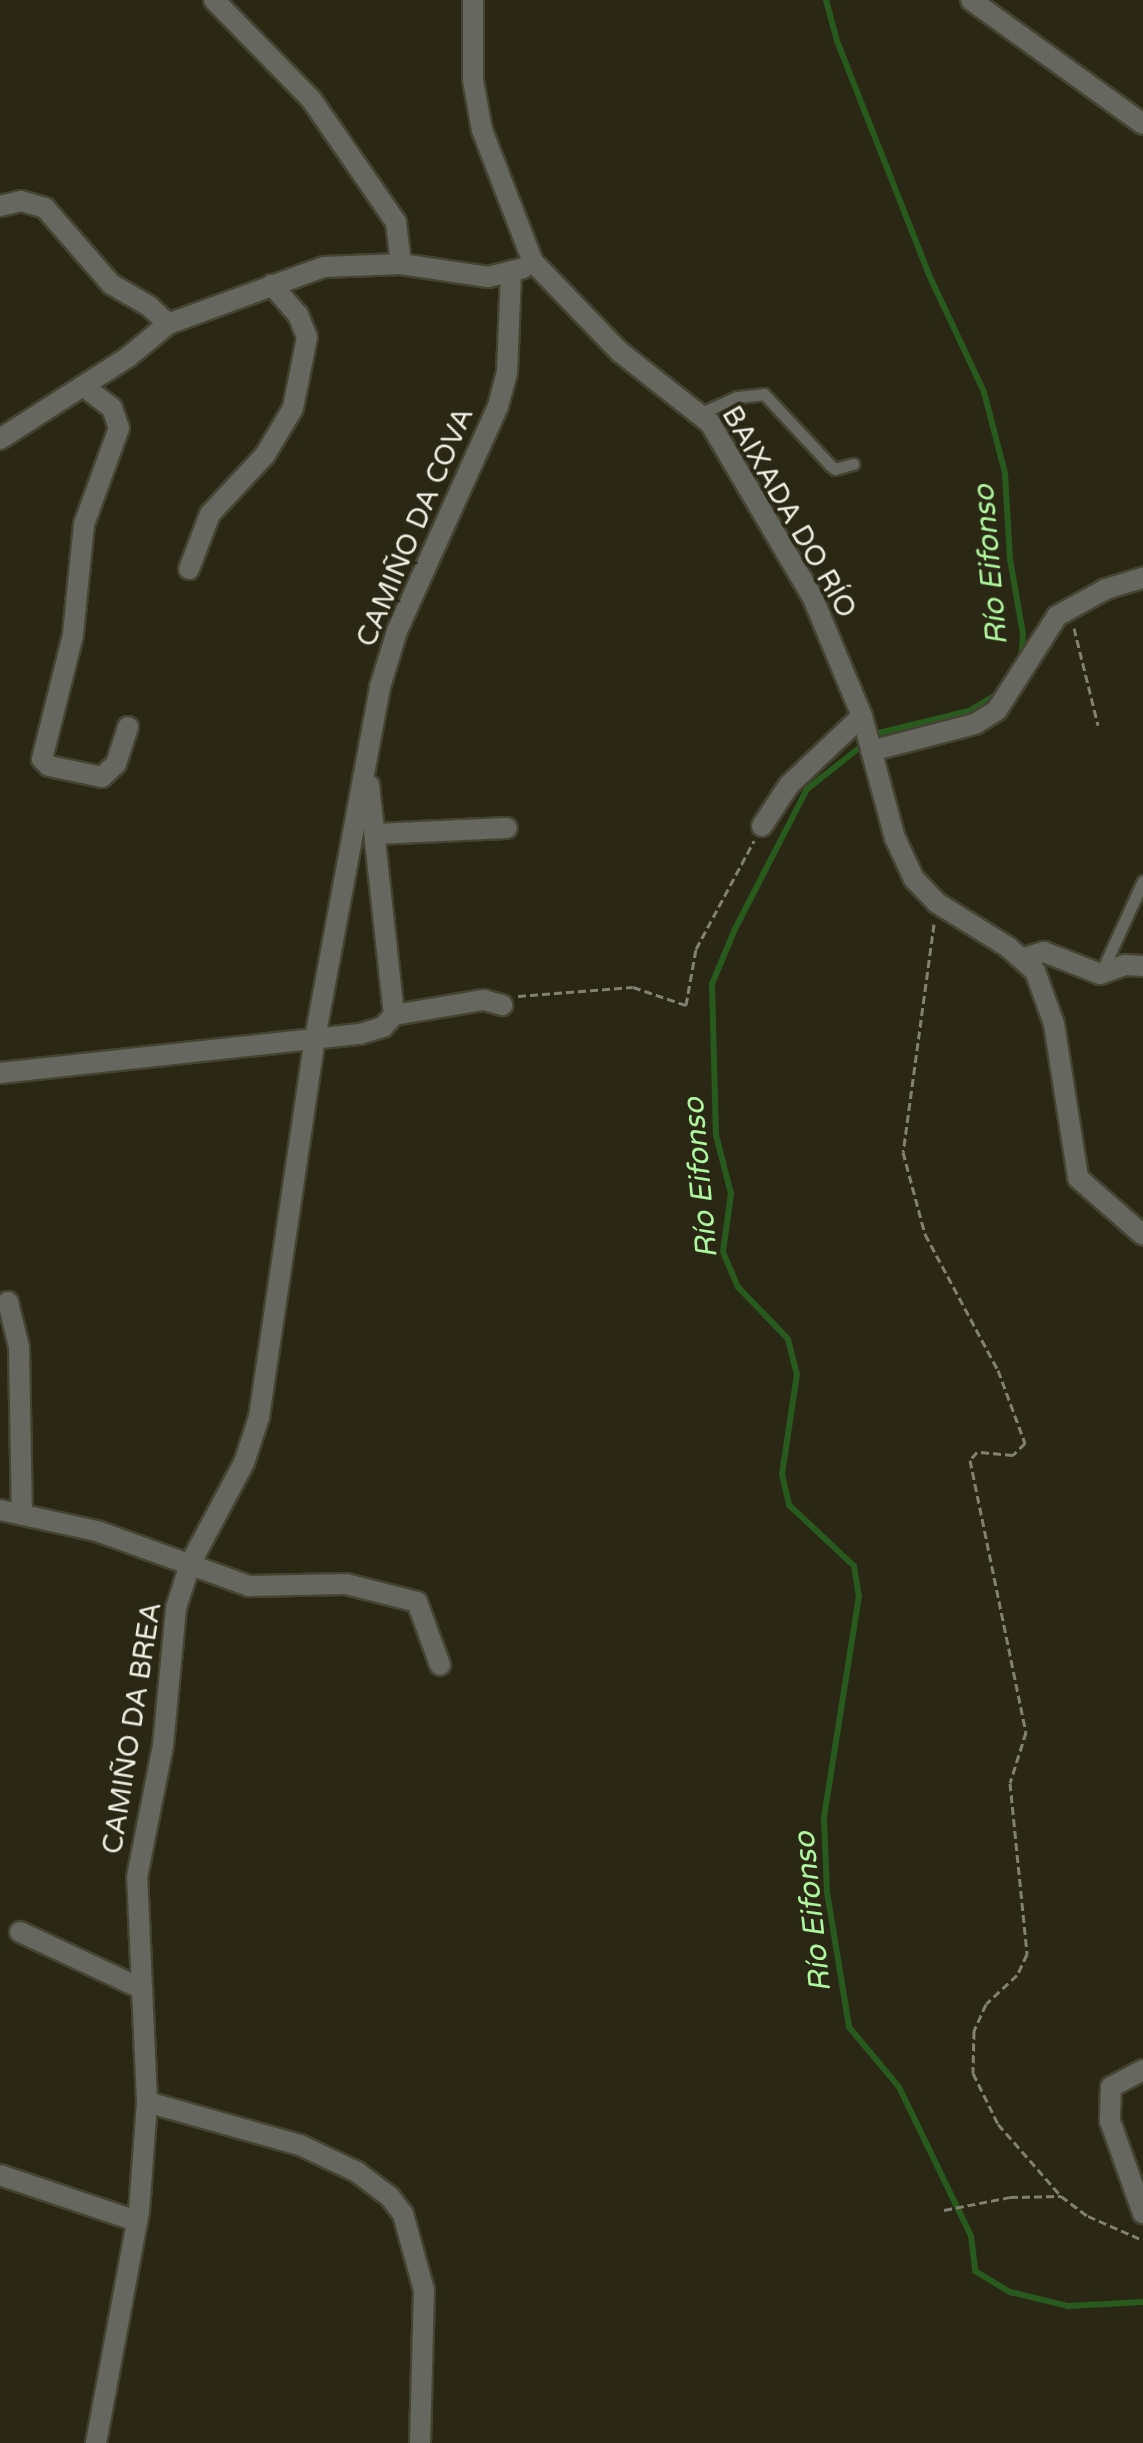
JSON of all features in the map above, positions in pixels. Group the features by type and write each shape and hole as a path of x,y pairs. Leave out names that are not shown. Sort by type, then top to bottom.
{"street":[{"path":"214,0 311,99 396,222 401,264"},
{"path":"0,439 83,386 168,324 324,267 401,264 471,276 511,274 533,262 482,130 473,80 473,0"},
{"path":"971,0 1143,124"},
{"path":"0,206 21,201 45,208 111,284 149,306 168,324"},
{"name":"BAIXADA DO RÍO","path":"533,262 620,352 701,413 812,596 862,716 895,838 914,879 937,903 1024,958"},
{"name":"CAMIÑO DA COVA","path":"315,1038 387,660 501,395 507,373 511,274"},
{"path":"189,569 210,514 265,455 293,408 307,337 298,315 272,285"},
{"path":"83,386 112,408 119,428 84,524 73,635 42,759 49,766 102,777 116,764 128,727"},
{"path":"870,747 975,724 997,710 1045,632 1070,609 1106,589 1143,578"},
{"path":"762,826 789,785 862,716"},
{"path":"366,772 394,1015"},
{"path":"375,834 507,828"},
{"path":"1143,966 1125,965 1100,974 1044,952 1024,958 1046,993 1054,1024 1078,1178 1143,1235"},
{"path":"0,1073 315,1038 383,1027 394,1015 484,1000 502,1005"},
{"name":"CAMIÑO DA BREA","path":"96,2443 137,2221 147,2102 137,1877 163,1746 176,1608 190,1564 244,1463 259,1417 315,1038"},
{"path":"8,1302 19,1347 22,1515"},
{"path":"0,1510 97,1531 249,1586 346,1584 417,1602 440,1665"},
{"path":"20,1932 142,1989"},
{"path":"1143,2070 1111,2087 1110,2121 1143,2213"},
{"path":"147,2102 300,2145 357,2172 397,2205 424,2290 420,2443"},
{"path":"0,2175 137,2221"}],"lane":[{"path":"701,413 737,397 764,394 835,469 853,464"},
{"path":"1100,974 1143,881"}],"path":[{"path":"1070,609 1098,725"},
{"path":"502,1005 509,996 633,987 686,1005 696,949 762,826"},
{"path":"937,903 903,1152 925,1234 998,1370 1025,1443 1013,1455 977,1452 970,1460 1026,1732 1010,1783 1027,1954 1017,1975 986,2004 974,2031 973,2073 998,2124 1061,2196 1088,2216 1143,2240"},
{"path":"944,2210 955,2211 1010,2197 1061,2196"}],"waterway":[{"name":"Río Eifonso","path":"826,0 837,41 929,275 984,392 1005,473 1010,559 1023,634 1021,661"},
{"name":"Río Eifonso","path":"999,693 969,711 878,733 807,789 735,929 712,984 716,1135 731,1194 723,1252 738,1287 788,1339 797,1374 782,1474 789,1505 854,1566 859,1596 824,1818 827,1892 849,2027 899,2087 971,2236 975,2271 1010,2292 1068,2306 1143,2302"}]}
